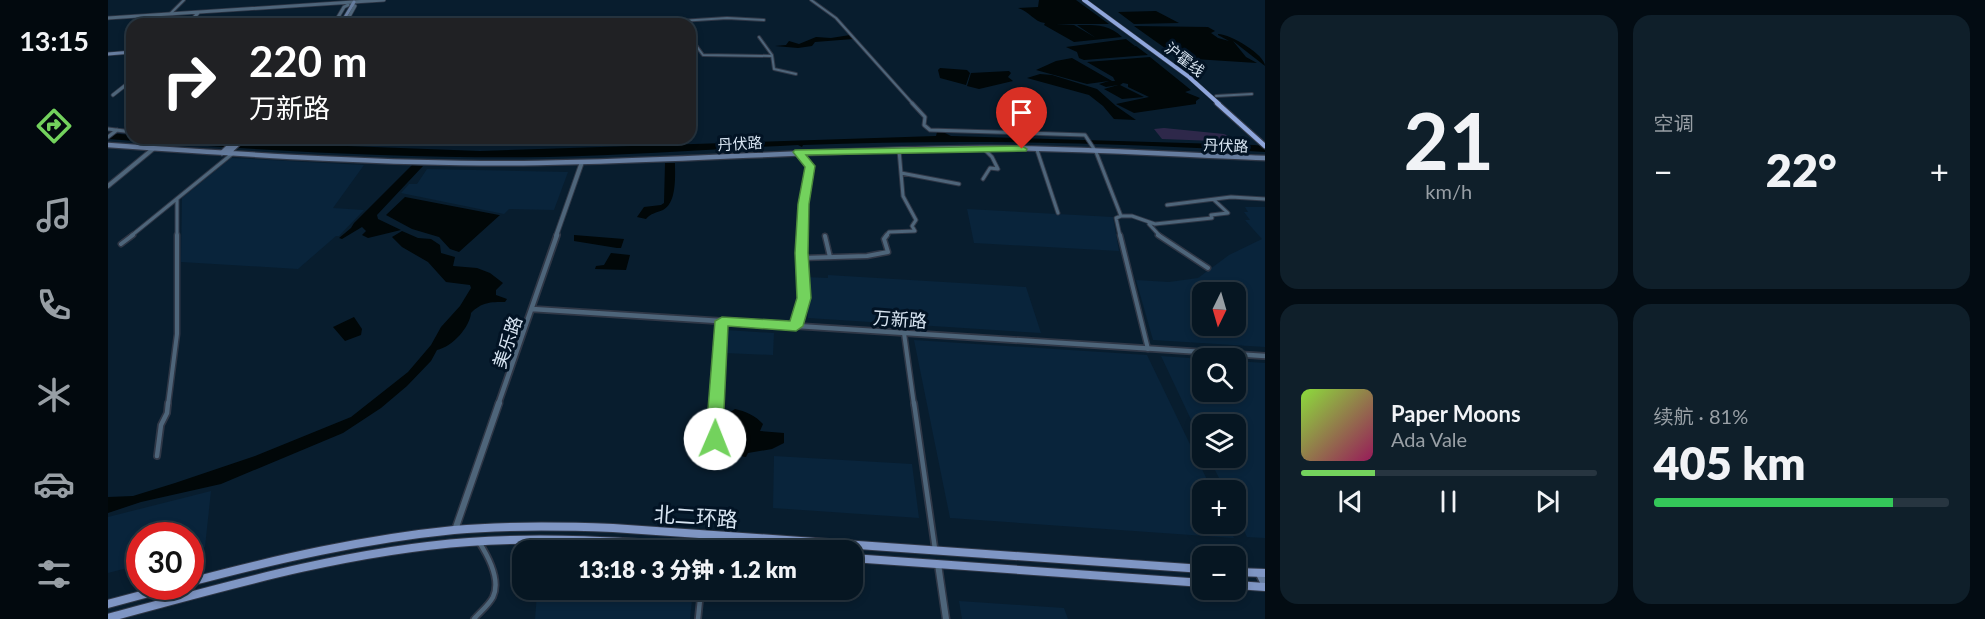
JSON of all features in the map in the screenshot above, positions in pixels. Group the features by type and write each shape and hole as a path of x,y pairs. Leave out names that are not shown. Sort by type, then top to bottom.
{"highway":[{"name":"沪霍线","path":"1086,0 1170,58 1216,96 1264,143"},
{"name":"沪霍线","path":"1086,0 1189,77 1264,143"}],"main road":[{"path":"343,18 351,4"},
{"path":"108,53 126,52"},
{"path":"230,151 235,144"},
{"name":"丹伏路","path":"108,145 398,161 582,162 798,152 983,148 1265,158"},
{"name":"北二环路","path":"204,579 299,555 455,530 551,526 1192,568"},
{"path":"453,543 455,530"},
{"path":"705,535 705,540"},
{"name":"北二环路","path":"108,618 297,568 453,543 512,541"},
{"path":"936,552 938,564"},
{"path":"863,559 1192,582"},
{"path":"1246,572 1262,573 1265,586 1246,585"},
{"path":"108,604 126,599"},
{"path":"122,616 129,600"}],"street":[{"path":"170,14 184,0"},
{"path":"108,18 351,4 384,0"},
{"path":"811,0 831,13 848,31 925,117 924,125 930,130 1085,136 1095,151 1120,216"},
{"path":"344,18 355,6 351,4"},
{"path":"194,18 199,12"},
{"path":"696,21 727,18 764,20"},
{"path":"759,37 771,56 774,69 796,74"},
{"path":"696,45 703,55 771,56"},
{"path":"113,95 126,85"},
{"path":"1216,96 1252,94"},
{"path":"108,129 126,132"},
{"path":"108,137 116,131"},
{"path":"983,148 992,157 998,169 990,168 983,179"},
{"path":"108,186 153,149"},
{"path":"802,258 888,252 884,239 889,232 915,231 912,226 916,220 903,196 899,150"},
{"path":"1037,150 1058,213"},
{"path":"121,244 177,199 230,151"},
{"path":"796,326 805,294 802,258 803,204 810,166 798,152"},
{"name":"美乐路","path":"455,530 582,162"},
{"path":"901,172 959,184"},
{"path":"1167,205 1231,198 1265,199"},
{"path":"157,456 161,425 167,413 177,334 177,199"},
{"path":"1149,224 1212,218 1211,215 1228,213 1214,200"},
{"path":"1148,349 1116,218 1134,215 1149,224 1163,239 1208,268"},
{"path":"825,236 830,257"},
{"name":"万新路","path":"532,309 1265,356"},
{"path":"719,451 711,426 711,417 716,409 722,321"},
{"path":"903,333 936,552"},
{"path":"474,619 493,596 494,588 486,552 478,542"},
{"path":"938,564 946,619"},
{"path":"698,619 699,600"}],"shaded area":[{"path":"1039,0 1076,0 1109,24 1056,24 1074,25 1096,38 1077,25 1101,26 1122,37 1074,42 1018,8 1038,7"},
{"path":"1156,11 1179,23 1134,24 1118,12"},
{"path":"1134,26 1208,27 1215,31 1211,33 1218,38 1229,41 1218,34 1231,37 1254,51 1264,61 1265,66 1233,41 1246,57 1257,63 1179,58"},
{"path":"850,35 853,39 815,42 812,46 798,48 775,46 786,45 789,41 799,44 816,37 831,38"},
{"path":"1126,39 1135,46 1125,48 1136,46 1148,55 1084,60 1079,58 1077,52 1066,47"},
{"path":"1150,57 1191,90 1185,92 1200,98 1196,104 1134,113 1116,104 1149,97 1128,87 1128,84 1120,85 1144,97 1122,99 1104,89 1118,85 1106,87 1099,84 1109,81 1087,84 1036,70 1056,61 1072,58 1115,81 1113,77 1087,62"},
{"path":"940,68 967,70 970,73 966,85 940,78 938,70"},
{"path":"1009,71 1011,73 1008,77 1013,81 979,89 967,86 971,73"},
{"path":"1040,74 1052,75 1097,89 1136,120 1114,119 1089,95 1027,78"},
{"path":"1154,129 1224,134 1241,142 1162,139"},
{"path":"937,132 943,132 951,136 1254,145 1265,146 1265,152 1091,144 918,142 803,145 802,147 798,145 548,157 438,157 177,144 293,144 480,151 936,136"},
{"path":"108,133 126,134 126,140 108,139"},
{"path":"231,158 364,165 333,208 364,210 339,236 336,236 298,269 181,262 182,198"},
{"path":"665,163 675,163 671,202 668,207 646,219 637,217 644,207 664,203"},
{"path":"412,165 423,166 377,215 378,219 401,230 368,238 362,235 366,231 362,227 342,239 339,238 351,228"},
{"path":"427,169 568,172 554,210 509,209 504,214 401,193 409,184 417,184"},
{"path":"405,197 500,215 459,252 450,249 439,237 412,229 386,215"},
{"path":"1245,207 1265,207 1265,347 1153,340 1136,280 1169,282 1198,278 1229,255 1262,239 1245,220 1250,220 1244,212 1248,212"},
{"path":"967,209 1113,217 1119,251 974,243"},
{"path":"402,231 418,238 431,239 440,245 441,253 455,257 453,266 477,268 490,273 503,283 496,290 496,295 507,299 505,302 486,303 475,309 459,336 437,350 431,361 407,386 381,408 343,433 221,484 141,502 108,513 108,497 133,496 175,483 255,456 351,417 408,372 431,345 441,327 460,306 471,288 470,285 446,282 428,262 402,247 392,237"},
{"path":"574,235 624,239 621,248 617,248 574,241"},
{"path":"611,253 630,255 626,270 595,269 596,266 604,265"},
{"path":"828,275 1026,287 1041,333 808,318 806,277 828,278"},
{"path":"354,317 362,329 361,335 345,341 333,327"},
{"path":"726,330 774,333 773,355 724,353"},
{"path":"914,340 1147,355 1192,448 1192,468 1201,468 1207,480 1192,480 1192,534 1232,534 1234,538 950,518"},
{"path":"1161,356 1192,358 1192,402 1246,402 1246,362 1265,363 1265,538 1247,537 1246,534 1246,480 1220,480 1214,468 1246,468 1246,414 1192,414 1192,422"},
{"path":"735,409 750,414 760,421 763,424 760,431 784,433 784,443 772,449 748,453 746,457 735,452 725,442 720,422 723,417"},
{"path":"774,456 912,464 919,518 773,508"},
{"path":"211,491 205,547 204,522 126,522 126,568 108,573 108,517"},
{"path":"537,600 692,600 690,619 535,619"},
{"path":"959,601 1064,608 1068,619 962,619"}],"route":[{"path":"715,439 711,417 716,409 722,321 796,326 805,294 802,253 803,204 810,166 798,152 1022,149"}]}
